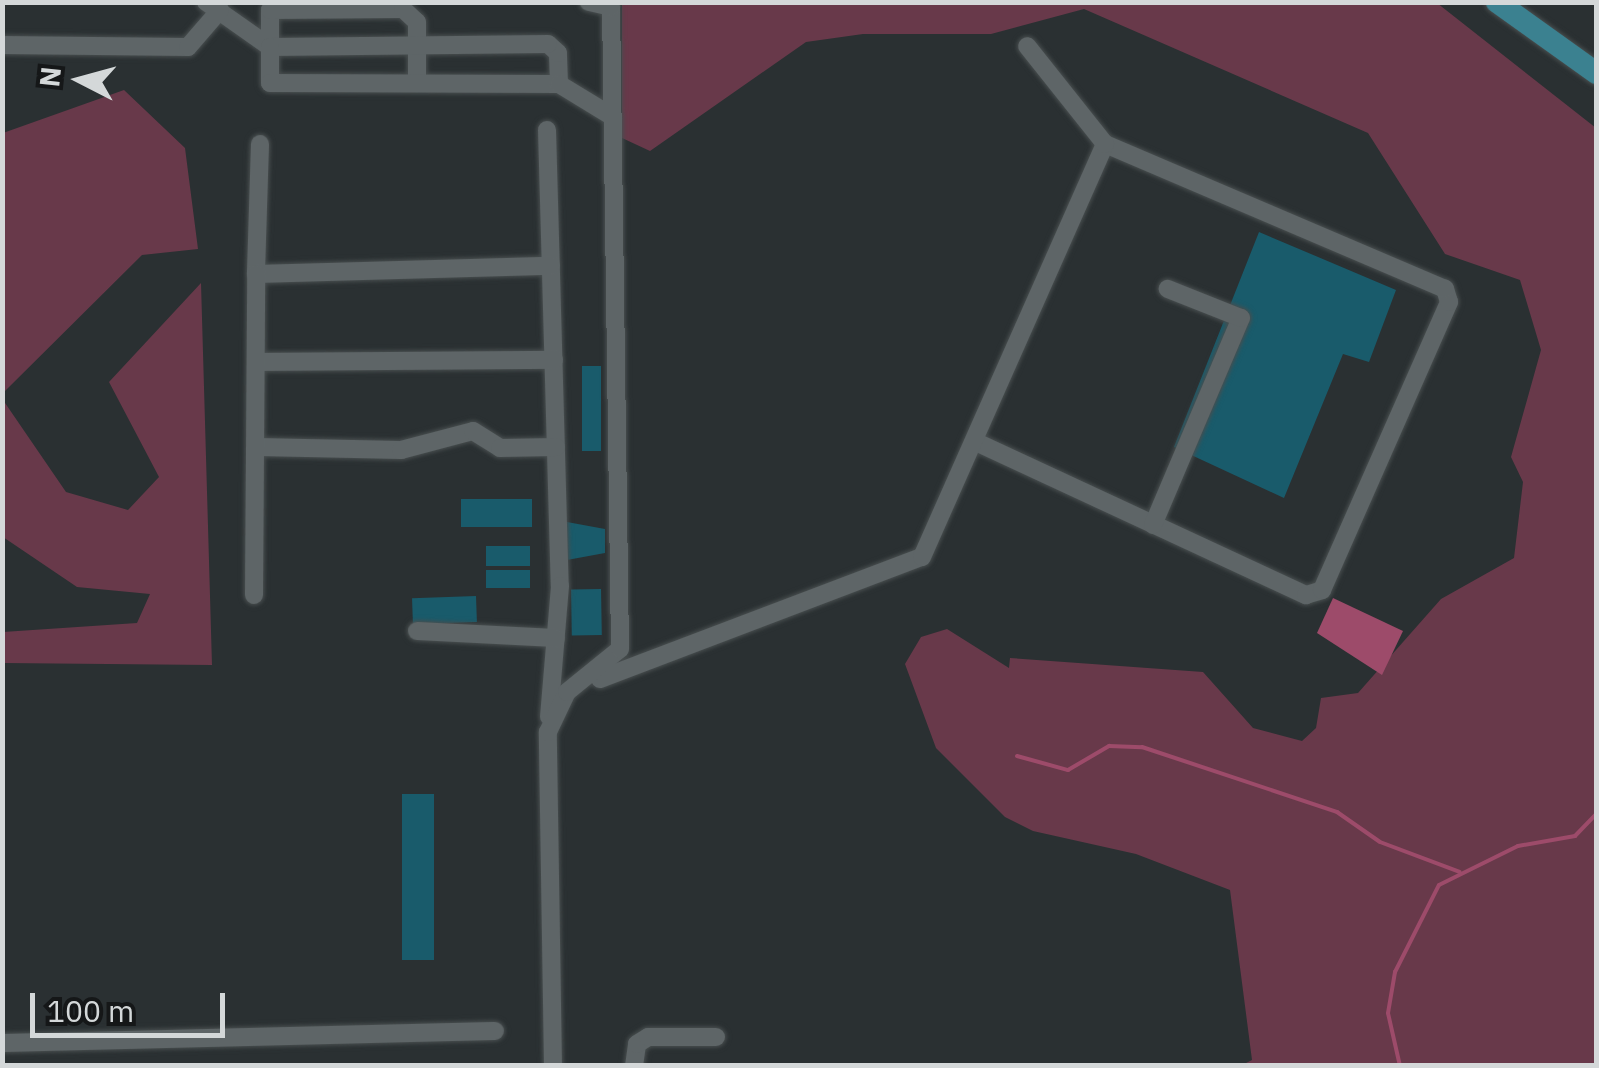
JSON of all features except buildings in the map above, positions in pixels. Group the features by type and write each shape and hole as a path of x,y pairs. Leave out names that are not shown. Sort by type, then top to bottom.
{"main road":[{"path":"1507,4 1596,56"},
{"path":"1507,4 1596,73"}],"street":[{"path":"548,732 566,692 620,649 611,7 590,2"},
{"path":"2,45 188,46 213,6 270,47 548,44 558,52 559,84"},
{"path":"417,84 417,22 404,9 270,10 270,83 417,84 559,84 613,117"},
{"path":"976,442 1306,595 1322,590 1448,302 1445,289 1105,144 1027,46"},
{"path":"547,130 556,446 556,638 548,732 553,1066"},
{"path":"254,595 260,144"},
{"path":"566,692 922,557 1105,144"},
{"path":"256,274 551,266"},
{"path":"1153,525 1241,318 1168,289"},
{"path":"257,362 554,360"},
{"path":"258,447 401,450 473,431 500,448 556,446"},
{"path":"417,631 556,638"},
{"path":"2,1044 495,1031"},
{"path":"634,1066 637,1044 648,1037 716,1037"}],"shaded area":[{"path":"622,2 1437,3 1596,128 1596,1065 1242,1065 1252,1060 1230,890 1136,854 1033,831 1005,817 936,748 905,664 921,637 947,629 1009,668 1010,658 1203,672 1253,728 1302,741 1316,728 1321,698 1358,693 1441,599 1514,558 1523,482 1511,457 1541,350 1520,280 1445,254 1368,133 1084,9 991,34 863,34 806,42 650,151 622,138"},
{"path":"124,90 185,148 198,249 142,255 3,393 3,133"},
{"path":"201,283 212,665 3,663 3,632 137,623 150,594 77,587 3,537 3,400 66,492 128,510 159,477 109,382"},
{"path":"1333,598 1403,631 1382,675 1317,633"}],"waterway":[{"path":"1017,756 1068,770 1109,746 1142,747 1337,812 1380,842 1460,872"},
{"path":"1400,1066 1388,1013 1395,972 1439,885 1518,846 1575,836 1596,814"}]}
